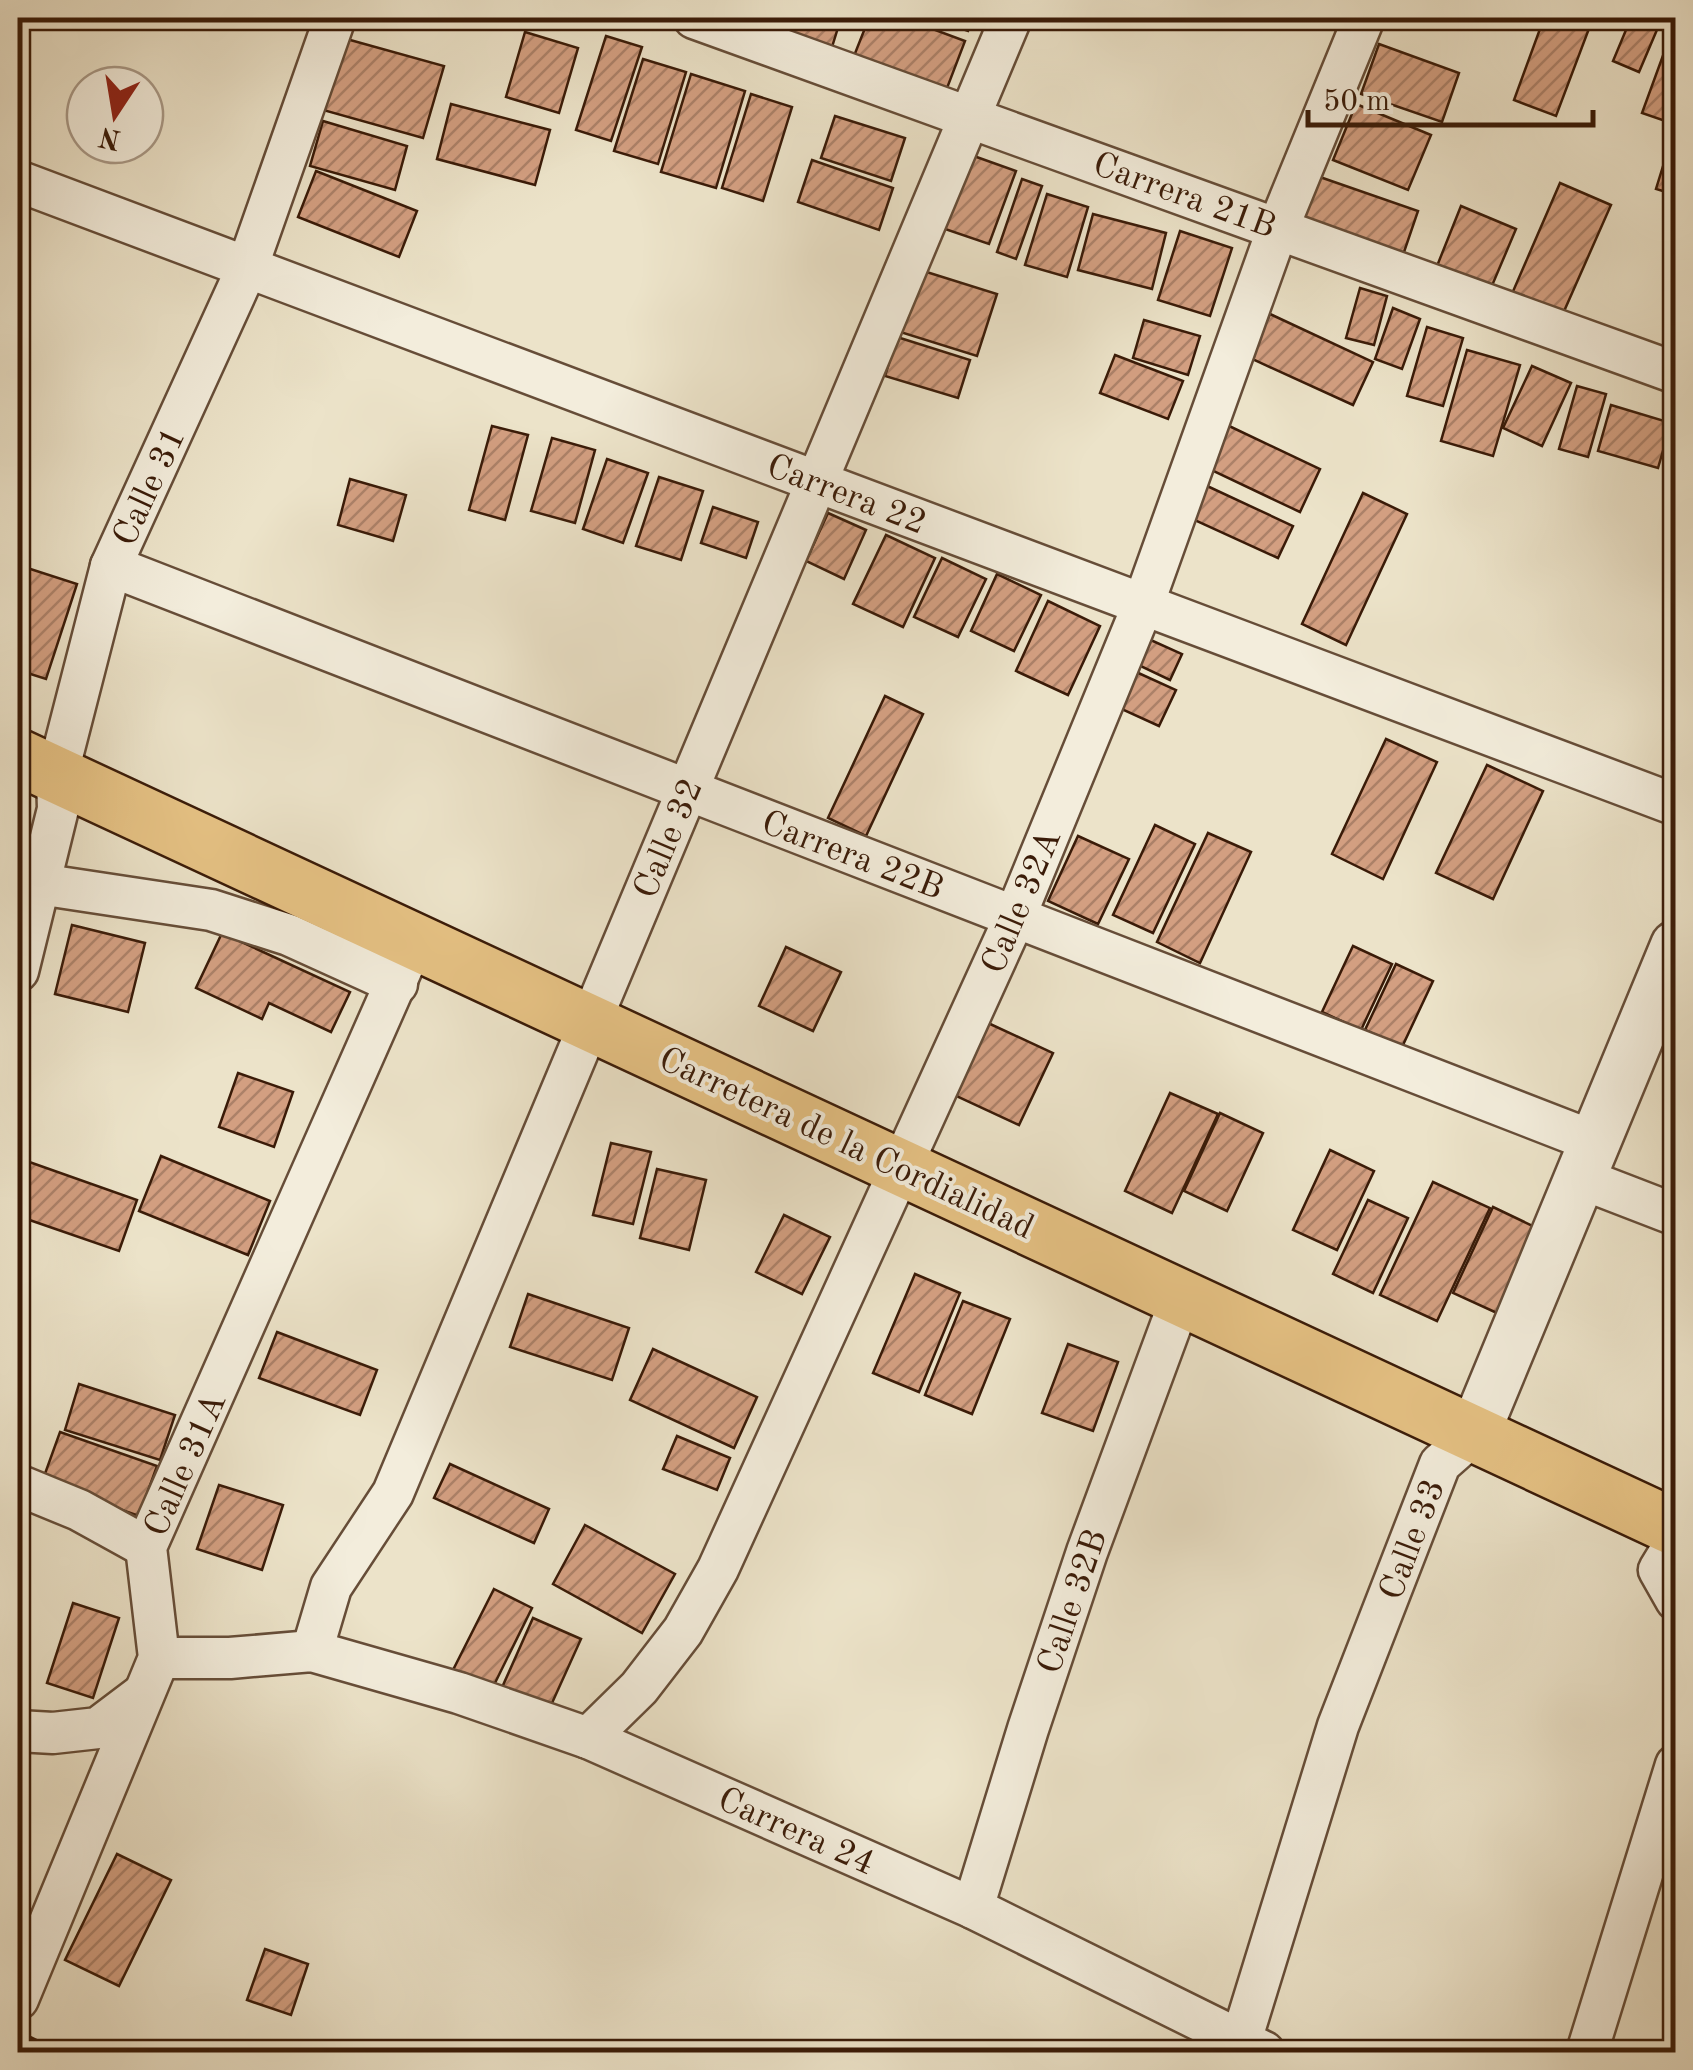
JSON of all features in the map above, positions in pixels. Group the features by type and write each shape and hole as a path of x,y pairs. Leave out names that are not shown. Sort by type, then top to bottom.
{"highway":[{"name":"Carretera de la Cordialidad","path":"37,766 406,963 590,1023 1676,1528"}],"street":[{"name":"Calle 31","path":"18,971 58,809 37,766 111,566 248,268 335,18"},
{"name":"Carrera 21B","path":"694,18 1676,373"},
{"name":"Calle 32","path":"312,1651 331,1587 393,1493 1010,18"},
{"name":"Calle 32A","path":"588,1738 639,1688 683,1631 718,1569 902,1168 1015,917 1143,605 1278,228 1364,18"},
{"name":"Carrera 22","path":"18,182 1676,806"},
{"name":"Carrera 22B","path":"111,566 1015,917 1587,1160 1676,1214"},
{"path":"39,884 211,910 289,935 406,963"},
{"name":"Calle 33","path":"1252,2048 1338,1726 1440,1464 1474,1434 1676,946"},
{"name":"Calle 31A","path":"18,1999 152,1675 146,1547 406,963"},
{"name":"Calle 32B","path":"973,1908 1087,1552 1182,1298"},
{"path":"18,1485 79,1510 146,1547"},
{"path":"1676,1542 1659,1570 1676,1600"},
{"path":"18,1731 53,1733 98,1728 152,1675 230,1658 312,1651"},
{"name":"Carrera 24","path":"312,1651 460,1692 588,1738 973,1908 1252,2048"},
{"path":"1587,2052 1676,1765"}],"building":[{"path":"791,18 841,18 832,47 786,33"},
{"path":"869,18 903,18 965,41 944,96 852,61"},
{"path":"930,18 973,18 968,31"},
{"path":"1544,18 1593,18 1556,116 1514,100"},
{"path":"1631,18 1662,18 1639,72 1613,61"},
{"path":"1676,20 1676,110 1671,123 1642,113"},
{"path":"525,32 578,48 559,113 506,97"},
{"path":"606,36 642,47 611,141 576,130"},
{"path":"343,38 444,66 423,138 323,110"},
{"path":"1379,44 1459,73 1442,122 1361,94"},
{"path":"643,59 686,72 658,164 614,151"},
{"path":"691,74 745,91 716,188 661,172"},
{"path":"751,94 792,107 763,201 722,188"},
{"path":"451,104 550,130 535,185 437,159"},
{"path":"1356,104 1431,135 1408,190 1333,160"},
{"path":"835,116 905,138 891,181 821,158"},
{"path":"323,121 407,146 395,190 310,166"},
{"path":"1676,124 1676,195 1656,189"},
{"path":"971,155 1016,171 989,244 945,229"},
{"path":"812,160 893,188 879,230 798,202"},
{"path":"316,171 417,211 399,257 298,217"},
{"path":"1317,176 1418,211 1403,255 1302,220"},
{"path":"1022,179 1042,186 1016,259 997,252"},
{"path":"1560,183 1611,205 1561,318 1511,296"},
{"path":"1047,194 1088,207 1067,277 1025,265"},
{"path":"1461,206 1516,229 1491,288 1437,266"},
{"path":"1093,214 1166,233 1152,289 1078,270"},
{"path":"1180,231 1232,248 1210,316 1158,300"},
{"path":"917,269 997,294 977,356 897,331"},
{"path":"1360,288 1387,296 1374,345 1346,338"},
{"path":"1393,308 1420,319 1402,369 1375,359"},
{"path":"1270,314 1373,362 1353,405 1250,358"},
{"path":"1144,320 1200,336 1188,375 1133,358"},
{"path":"1427,327 1463,338 1443,406 1407,396"},
{"path":"897,337 970,360 958,398 885,376"},
{"path":"1467,350 1520,365 1493,456 1441,441"},
{"path":"1115,355 1183,381 1168,419 1100,393"},
{"path":"1532,366 1571,383 1542,446 1503,428"},
{"path":"1577,386 1606,394 1588,457 1559,449"},
{"path":"1611,405 1671,423 1658,468 1598,451"},
{"path":"1227,425 1320,469 1300,512 1207,468"},
{"path":"492,426 528,435 505,520 469,510"},
{"path":"552,438 595,450 575,523 531,511"},
{"path":"607,459 648,473 623,543 583,529"},
{"path":"659,477 703,491 681,560 636,546"},
{"path":"350,479 406,495 393,541 338,525"},
{"path":"1205,485 1293,526 1278,558 1190,518"},
{"path":"1363,493 1407,514 1346,645 1302,624"},
{"path":"713,507 758,522 746,558 701,543"},
{"path":"828,513 866,530 844,579 806,561"},
{"path":"886,535 935,558 903,627 853,604"},
{"path":"942,558 986,579 958,637 914,617"},
{"path":"18,565 77,584 46,679 18,670"},
{"path":"997,574 1041,595 1014,651 971,631"},
{"path":"1048,601 1100,626 1068,695 1016,671"},
{"path":"1144,637 1182,654 1170,680 1132,662"},
{"path":"1134,671 1176,690 1159,726 1117,707"},
{"path":"885,696 923,714 866,836 828,818"},
{"path":"1386,739 1437,762 1383,879 1332,854"},
{"path":"1487,765 1543,791 1493,899 1436,873"},
{"path":"1155,825 1195,844 1153,933 1113,915"},
{"path":"1208,833 1251,852 1200,963 1157,942"},
{"path":"1078,836 1129,859 1098,924 1048,901"},
{"path":"72,925 145,943 128,1012 55,994"},
{"path":"222,933 350,992 331,1032 269,1003 262,1019 196,988"},
{"path":"1353,946 1392,964 1361,1030 1322,1012"},
{"path":"786,947 841,972 813,1031 759,1006"},
{"path":"1396,964 1433,981 1402,1047 1365,1030"},
{"path":"988,1023 1053,1053 1019,1125 954,1095"},
{"path":"238,1073 293,1092 274,1147 219,1127"},
{"path":"1170,1093 1218,1114 1172,1213 1125,1191"},
{"path":"1220,1113 1263,1133 1227,1211 1184,1191"},
{"path":"611,1143 651,1152 633,1224 593,1215"},
{"path":"1330,1150 1374,1171 1337,1250 1293,1230"},
{"path":"161,1156 270,1201 248,1255 139,1211"},
{"path":"18,1158 137,1200 119,1251 18,1216"},
{"path":"657,1169 706,1180 689,1250 640,1238"},
{"path":"1433,1182 1490,1208 1437,1321 1380,1295"},
{"path":"1368,1200 1408,1218 1373,1293 1333,1274"},
{"path":"1493,1207 1537,1228 1497,1313 1453,1293"},
{"path":"784,1215 830,1237 802,1294 756,1272"},
{"path":"915,1274 960,1293 919,1392 873,1373"},
{"path":"528,1294 629,1328 612,1380 510,1347"},
{"path":"963,1301 1010,1319 972,1414 925,1395"},
{"path":"277,1332 377,1370 360,1415 259,1378"},
{"path":"1068,1344 1118,1362 1093,1431 1042,1413"},
{"path":"653,1349 757,1397 734,1448 630,1400"},
{"path":"79,1384 175,1415 160,1460 65,1430"},
{"path":"60,1432 157,1466 139,1516 42,1482"},
{"path":"677,1436 730,1458 717,1490 663,1469"},
{"path":"450,1464 549,1509 534,1543 434,1498"},
{"path":"219,1485 283,1505 262,1570 197,1549"},
{"path":"585,1525 675,1574 642,1633 553,1584"},
{"path":"494,1589 532,1608 489,1695 450,1676"},
{"path":"73,1603 119,1618 93,1698 47,1683"},
{"path":"533,1618 581,1639 547,1714 500,1692"},
{"path":"117,1854 171,1880 119,1986 65,1960"},
{"path":"265,1949 308,1964 291,2015 247,2000"},
{"path":"24,2034 53,2048 51,2052 18,2052"}]}
